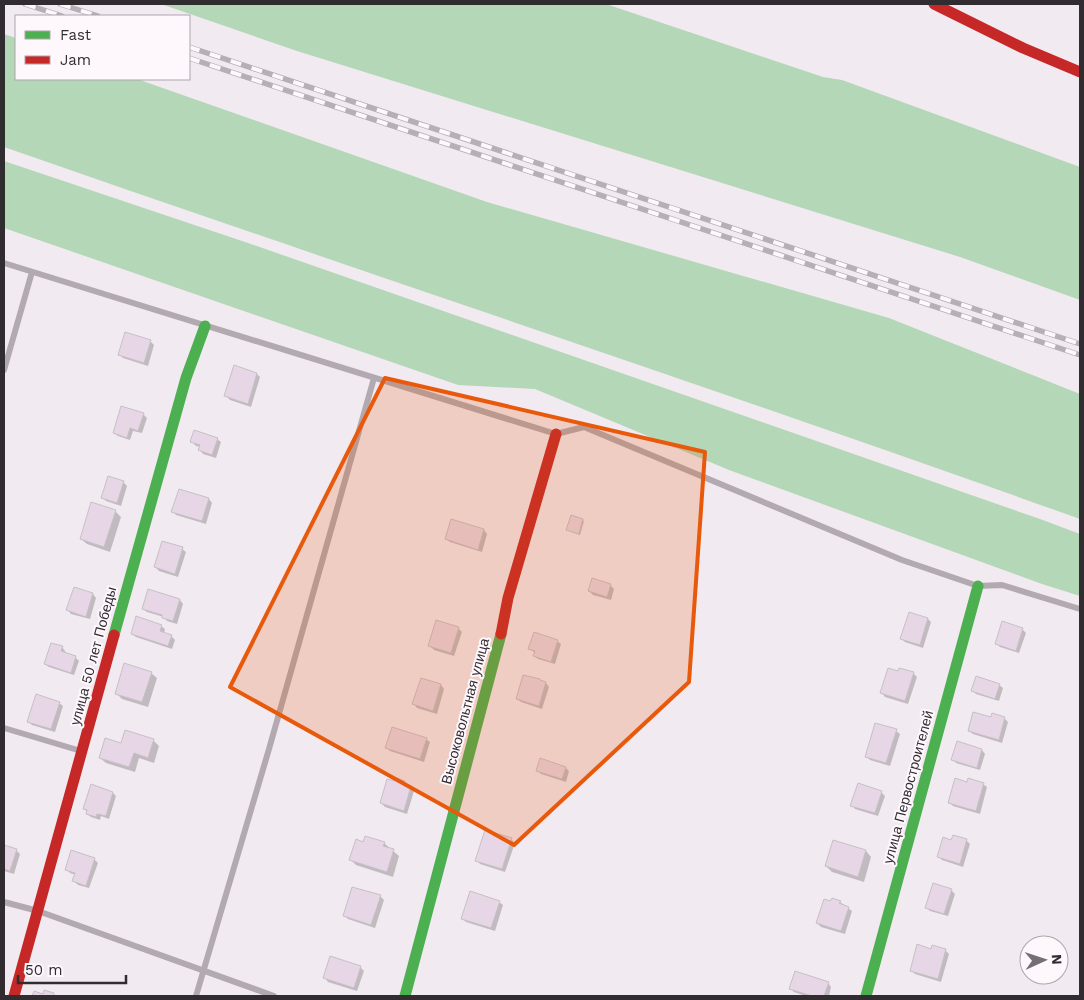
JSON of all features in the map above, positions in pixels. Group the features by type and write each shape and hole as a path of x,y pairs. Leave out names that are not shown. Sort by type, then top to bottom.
{"street":[{"path":"934,4 1023,48 1080,72"},
{"name":"улица 50 лет Победы","path":"14,996 186,378 204,326"},
{"name":"Высоковольтная улица","path":"405,996 502,631 508,598 556,434"},
{"name":"улица Первостроителей","path":"866,996 978,586"}],"lane":[{"path":"4,263 556,434 584,427 902,560 978,586 1002,585 1080,609"},
{"path":"4,370 32,272"},
{"path":"196,996 374,378"},
{"path":"4,728 82,751"},
{"path":"4,902 38,911 274,996"}],"highlighted area":[{"path":"385,378 705,452 689,682 514,845 230,687"}],"green space":[{"path":"161,4 606,4 823,77 842,80 1080,167 1080,300 960,257 297,51"},
{"path":"4,34 15,38 15,80 140,80 487,202 889,318 1080,394 1080,519 812,424 4,147"},
{"path":"4,161 251,244 1080,534 1080,596 1042,584 729,470 535,389 458,385 4,228"}],"building":[{"path":"125,332 151,340 144,363 118,355"},
{"path":"234,365 257,373 248,404 224,396"},
{"path":"121,406 144,413 138,431 130,428 127,438 113,433"},
{"path":"194,430 218,438 212,455 198,450 200,445 190,442"},
{"path":"108,476 124,481 117,503 101,498"},
{"path":"179,489 209,498 202,521 171,512"},
{"path":"91,502 116,510 104,547 80,539"},
{"path":"571,515 583,519 579,534 566,530"},
{"path":"451,519 484,529 478,550 445,539"},
{"path":"162,541 183,547 175,574 154,567"},
{"path":"592,578 611,584 607,597 588,591"},
{"path":"74,587 93,593 86,617 66,610"},
{"path":"148,589 180,599 173,621 162,618 162,615 142,609"},
{"path":"909,612 928,618 920,645 900,639"},
{"path":"136,616 162,625 160,631 172,635 168,646 131,634"},
{"path":"436,620 459,627 451,653 428,646"},
{"path":"1002,621 1023,628 1016,651 995,644"},
{"path":"534,632 558,640 551,662 533,656 535,651 528,649"},
{"path":"51,643 63,646 61,651 76,656 71,673 44,664"},
{"path":"124,663 152,672 142,702 115,694"},
{"path":"888,668 898,671 899,668 914,672 905,701 880,693"},
{"path":"523,675 546,682 539,706 516,699"},
{"path":"976,676 1000,684 995,699 971,691"},
{"path":"421,678 441,684 433,711 412,704"},
{"path":"36,694 60,702 51,729 27,722"},
{"path":"973,712 991,717 992,713 1005,717 999,740 968,731"},
{"path":"875,723 897,729 886,763 865,757"},
{"path":"392,727 427,738 420,759 385,748"},
{"path":"125,730 154,739 148,758 134,753 129,767 99,758 105,738 121,743"},
{"path":"957,741 982,749 977,768 951,760"},
{"path":"540,758 566,767 562,779 536,771"},
{"path":"397,778 405,781 404,784 411,786 404,811 380,803 387,779 396,781"},
{"path":"955,778 967,782 968,778 984,783 976,811 948,803"},
{"path":"858,783 882,791 875,813 850,806"},
{"path":"91,784 113,792 106,816 97,814 96,817 86,814 87,810 83,809"},
{"path":"485,830 512,838 502,869 475,861"},
{"path":"953,835 967,839 960,864 937,857 943,837 951,840"},
{"path":"365,836 385,842 383,846 394,849 387,872 349,860 356,839 363,842"},
{"path":"833,840 866,850 858,877 825,866"},
{"path":"4,845 17,849 10,871 4,869"},
{"path":"71,850 95,858 86,886 72,881 75,873 65,870"},
{"path":"933,883 952,889 944,914 925,908"},
{"path":"352,887 381,895 371,925 343,916"},
{"path":"470,891 500,901 491,928 461,919"},
{"path":"832,898 841,901 839,903 849,907 841,931 816,923 824,899 830,901"},
{"path":"917,944 931,949 932,945 946,949 938,979 910,971"},
{"path":"330,956 361,966 354,988 323,978"},
{"path":"795,971 829,982 824,996 812,996 789,989"},
{"path":"44,990 54,993 54,996 32,996 34,991 43,994"}],"railway":[{"path":"25,4 59,15"},
{"path":"60,4 95,15"},
{"path":"190,47 1080,344"},
{"path":"190,58 1080,355"}],"traffic: fast":[{"path":"114,635 186,378 205,326"},
{"path":"866,996 978,586"},
{"path":"405,996 501,634"}],"traffic: jam":[{"path":"934,4 1023,48 1080,72"},
{"path":"501,634 508,598 556,434"},
{"path":"14,996 114,635"}]}
